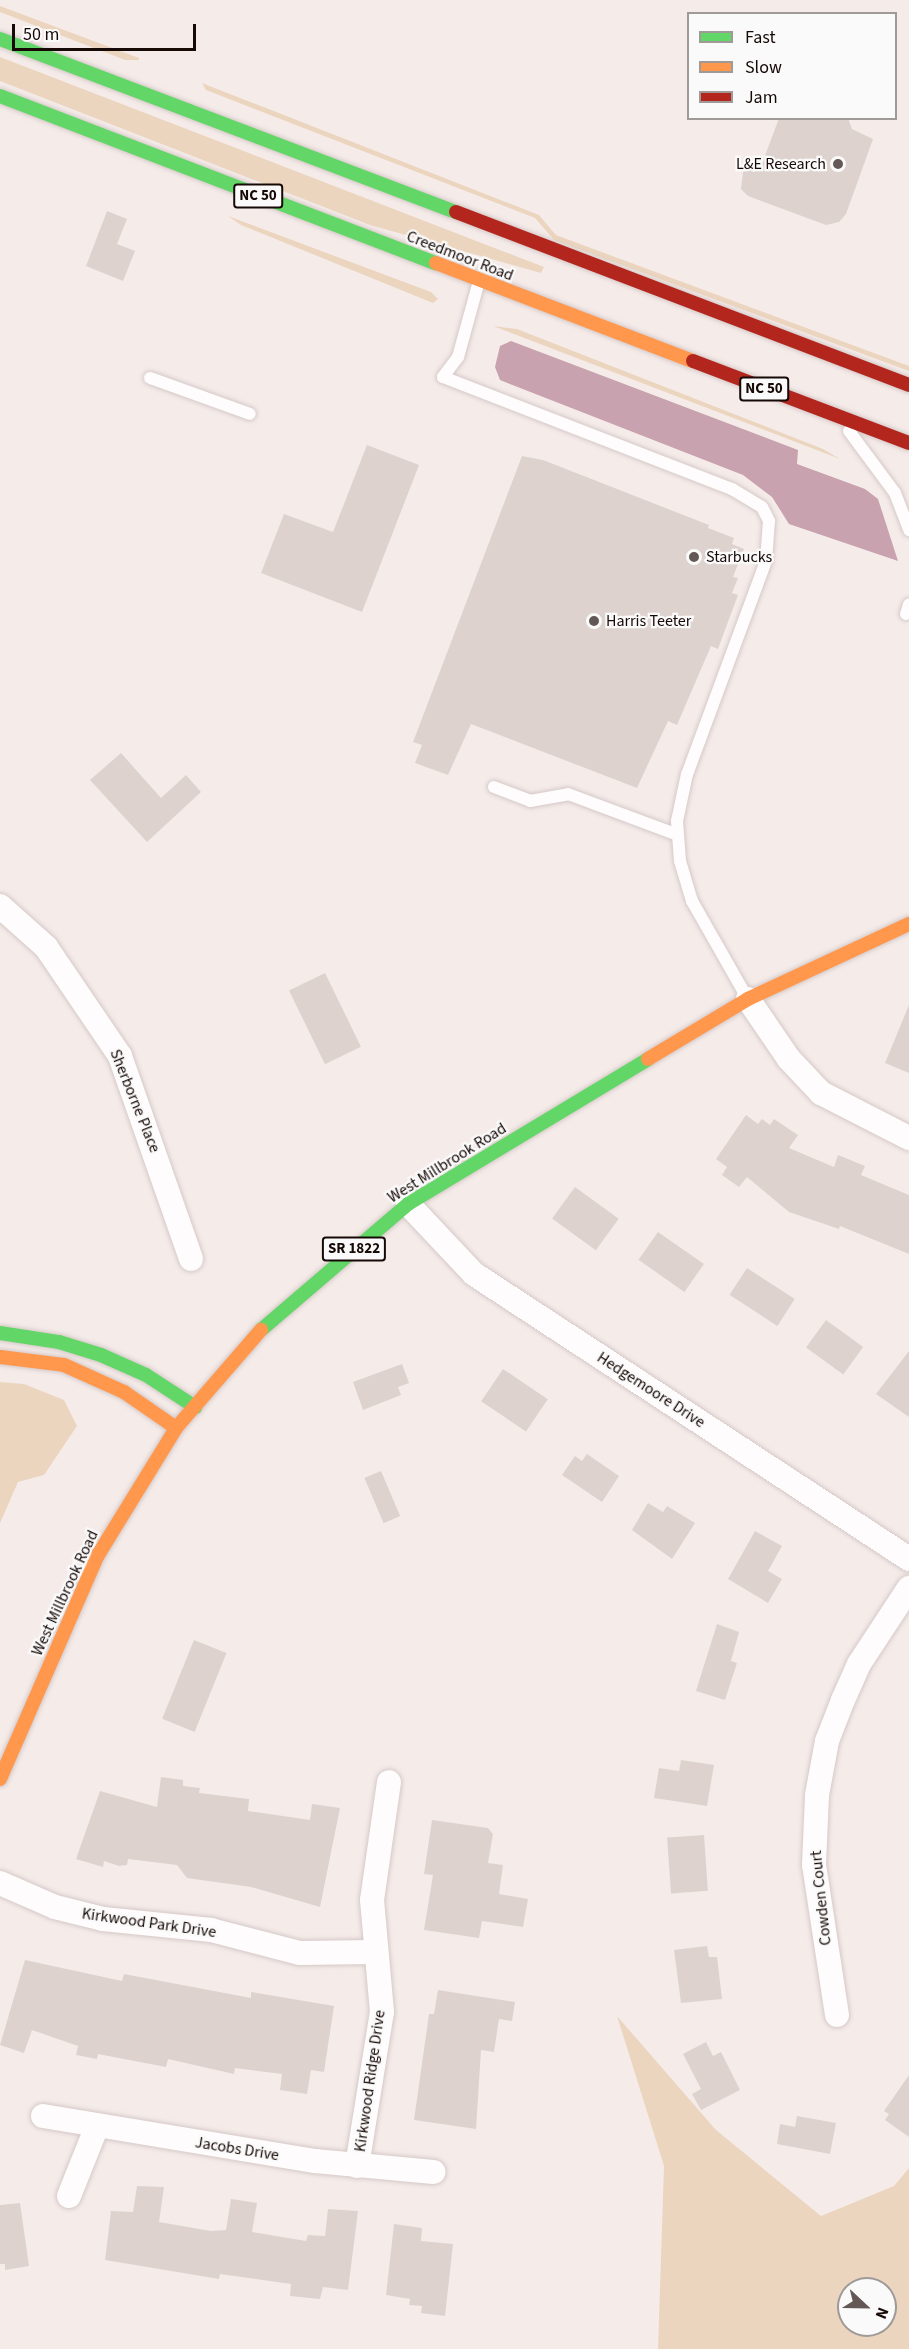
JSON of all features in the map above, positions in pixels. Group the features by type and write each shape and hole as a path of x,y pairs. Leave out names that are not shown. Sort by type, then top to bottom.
{"main road":[{"path":"0,39 909,385"},
{"name":"Creedmoor Road","path":"0,96 479,281 909,443"},
{"name":"West Millbrook Road","path":"0,1779 98,1555 176,1428 273,1317 408,1204 748,999 868,939 909,924"},
{"path":"0,1333 59,1342 101,1355 146,1375 195,1407"},
{"path":"0,1358 64,1365 124,1392 176,1428"}],"street":[{"name":"Sherborne Place","path":"0,906 46,947 120,1056 191,1259"},
{"path":"748,999 789,1059 821,1093 909,1138"},
{"name":"Hedgemoore Drive","path":"408,1204 474,1274 909,1559"},
{"name":"Cowden Court","path":"837,2015 814,1865 817,1795 828,1741 859,1664 909,1588"},
{"name":"Kirkwood Ridge Drive","path":"357,2166 382,2012 373,1952 372,1900 389,1782"},
{"name":"Kirkwood Park Drive","path":"0,1883 55,1907 103,1919 193,1927 300,1953 373,1952"},
{"name":"Jacobs Drive","path":"43,2116 357,2166 434,2172"},
{"path":"69,2196 97,2126"}],"lane":[{"path":"479,281 458,357 443,376 732,489 762,507 769,521 767,556 687,774 678,835 692,901 748,999"},
{"path":"150,378 250,414"},
{"path":"822,411 862,445 895,493 909,530"},
{"path":"494,787 530,801 568,794 678,835"}],"shaded area":[{"path":"0,6 139,58 139,60 125,60 0,12"},
{"path":"0,57 544,267 541,273 370,225 0,81"},
{"path":"202,83 539,215 556,235 909,366 909,371 554,240 535,218 206,90"},
{"path":"228,216 431,292 438,299 433,303 241,225"},
{"path":"493,326 517,329 823,449 840,459"},
{"path":"511,341 798,450 797,464 865,489 878,499 898,561 789,524 772,497 743,475 500,380 495,367 500,346"},
{"path":"0,1382 24,1384 64,1400 77,1426 44,1475 18,1482 0,1523"},
{"path":"617,2016 716,2130 821,2216 894,2186 909,2168 909,2349 658,2349 664,2166"}],"building":[{"path":"778,120 849,120 852,129 873,139 846,214 839,222 826,225 748,196 741,189 743,172 762,164"},
{"path":"107,211 127,219 117,244 135,251 123,281 86,266"},
{"path":"367,445 419,465 362,612 261,573 284,514 333,532"},
{"name":"Harris Teeter","path":"522,456 543,460 709,525 708,528 734,538 732,544 744,549 733,577 738,578 732,593 738,595 718,649 711,646 677,725 668,721 637,788 471,724 448,775 415,763 422,745 413,742"},
{"path":"121,753 161,798 186,775 201,792 147,842 90,780"},
{"path":"325,973 361,1047 325,1064 289,991"},
{"path":"909,1005 909,1073 885,1063"},
{"path":"746,1115 758,1124 762,1119 770,1125 774,1119 798,1135 789,1148 834,1167 838,1155 865,1166 861,1175 909,1195 909,1254 840,1226 839,1229 789,1212 747,1177 739,1187 722,1175 727,1167 716,1159"},
{"path":"575,1187 619,1219 596,1250 552,1219"},
{"path":"658,1232 704,1264 684,1292 638,1260"},
{"path":"747,1268 795,1299 777,1326 730,1295"},
{"path":"826,1320 863,1347 843,1375 806,1348"},
{"path":"909,1351 909,1417 876,1394"},
{"path":"402,1364 409,1383 398,1387 401,1395 363,1410 353,1382"},
{"path":"503,1369 548,1399 526,1432 481,1401"},
{"path":"587,1454 619,1476 602,1502 562,1475 575,1456 582,1461"},
{"path":"381,1471 400,1516 384,1523 364,1478"},
{"path":"648,1503 663,1512 667,1506 695,1523 672,1559 632,1530"},
{"path":"755,1531 782,1546 768,1571 782,1579 768,1603 728,1579"},
{"path":"717,1624 739,1632 731,1661 737,1663 725,1700 696,1691"},
{"path":"194,1640 226,1653 195,1732 162,1719"},
{"path":"681,1760 714,1765 707,1806 654,1798 659,1768 679,1771"},
{"path":"161,1777 183,1780 183,1786 200,1788 199,1793 249,1799 248,1811 310,1820 312,1804 340,1808 320,1907 251,1887 187,1878 177,1865 128,1859 127,1865 119,1866 104,1861 103,1867 76,1859 100,1791 157,1807"},
{"path":"432,1820 488,1828 493,1834 488,1863 503,1865 499,1894 528,1899 523,1927 482,1921 479,1938 424,1930 433,1875 424,1874"},
{"path":"704,1835 708,1891 671,1893 667,1838"},
{"path":"707,1946 709,1957 717,1957 722,1999 681,2003 674,1950"},
{"path":"25,1960 122,1981 124,1974 251,1998 251,1992 334,2006 324,2072 311,2070 307,2094 280,2090 282,2074 235,2068 234,2074 168,2059 166,2067 98,2054 97,2059 76,2055 78,2046 32,2030 24,2053 0,2045"},
{"path":"438,1990 515,2002 512,2021 499,2019 494,2052 481,2050 476,2129 414,2120 429,2014 434,2014"},
{"path":"706,2042 713,2056 721,2052 740,2090 701,2110 692,2094 701,2089 683,2054"},
{"path":"909,2075 909,2137 885,2120 889,2114 884,2111"},
{"path":"797,2116 836,2123 830,2154 777,2144 780,2124 795,2127"},
{"path":"137,2186 164,2187 159,2222 211,2231 226,2230 231,2199 257,2203 252,2232 306,2241 308,2235 325,2236 328,2209 358,2211 348,2290 323,2287 320,2299 290,2296 291,2284 220,2274 219,2279 105,2260 111,2211 133,2212"},
{"path":"20,2203 29,2266 5,2270 5,2264 0,2264 0,2205"},
{"path":"394,2224 422,2228 421,2241 453,2244 445,2316 421,2313 422,2306 409,2305 410,2299 386,2295"}],"traffic: fast":[{"path":"0,39 456,212"},
{"path":"0,96 436,263"},
{"path":"261,1330 408,1204 648,1059"},
{"path":"0,1333 59,1342 101,1355 146,1375 195,1407"}],"traffic: slow":[{"path":"436,263 693,361"},
{"path":"648,1059 748,999 909,924"},
{"path":"0,1779 98,1555 176,1428 261,1330"},
{"path":"0,1357 64,1365 124,1392 176,1428"}],"traffic: jam":[{"path":"456,212 909,385"},
{"path":"693,361 909,443"}],"place":[{"name":"L&E Research","path":"838,164"},
{"name":"Starbucks","path":"694,557"},
{"name":"Harris Teeter","path":"594,621"}]}
